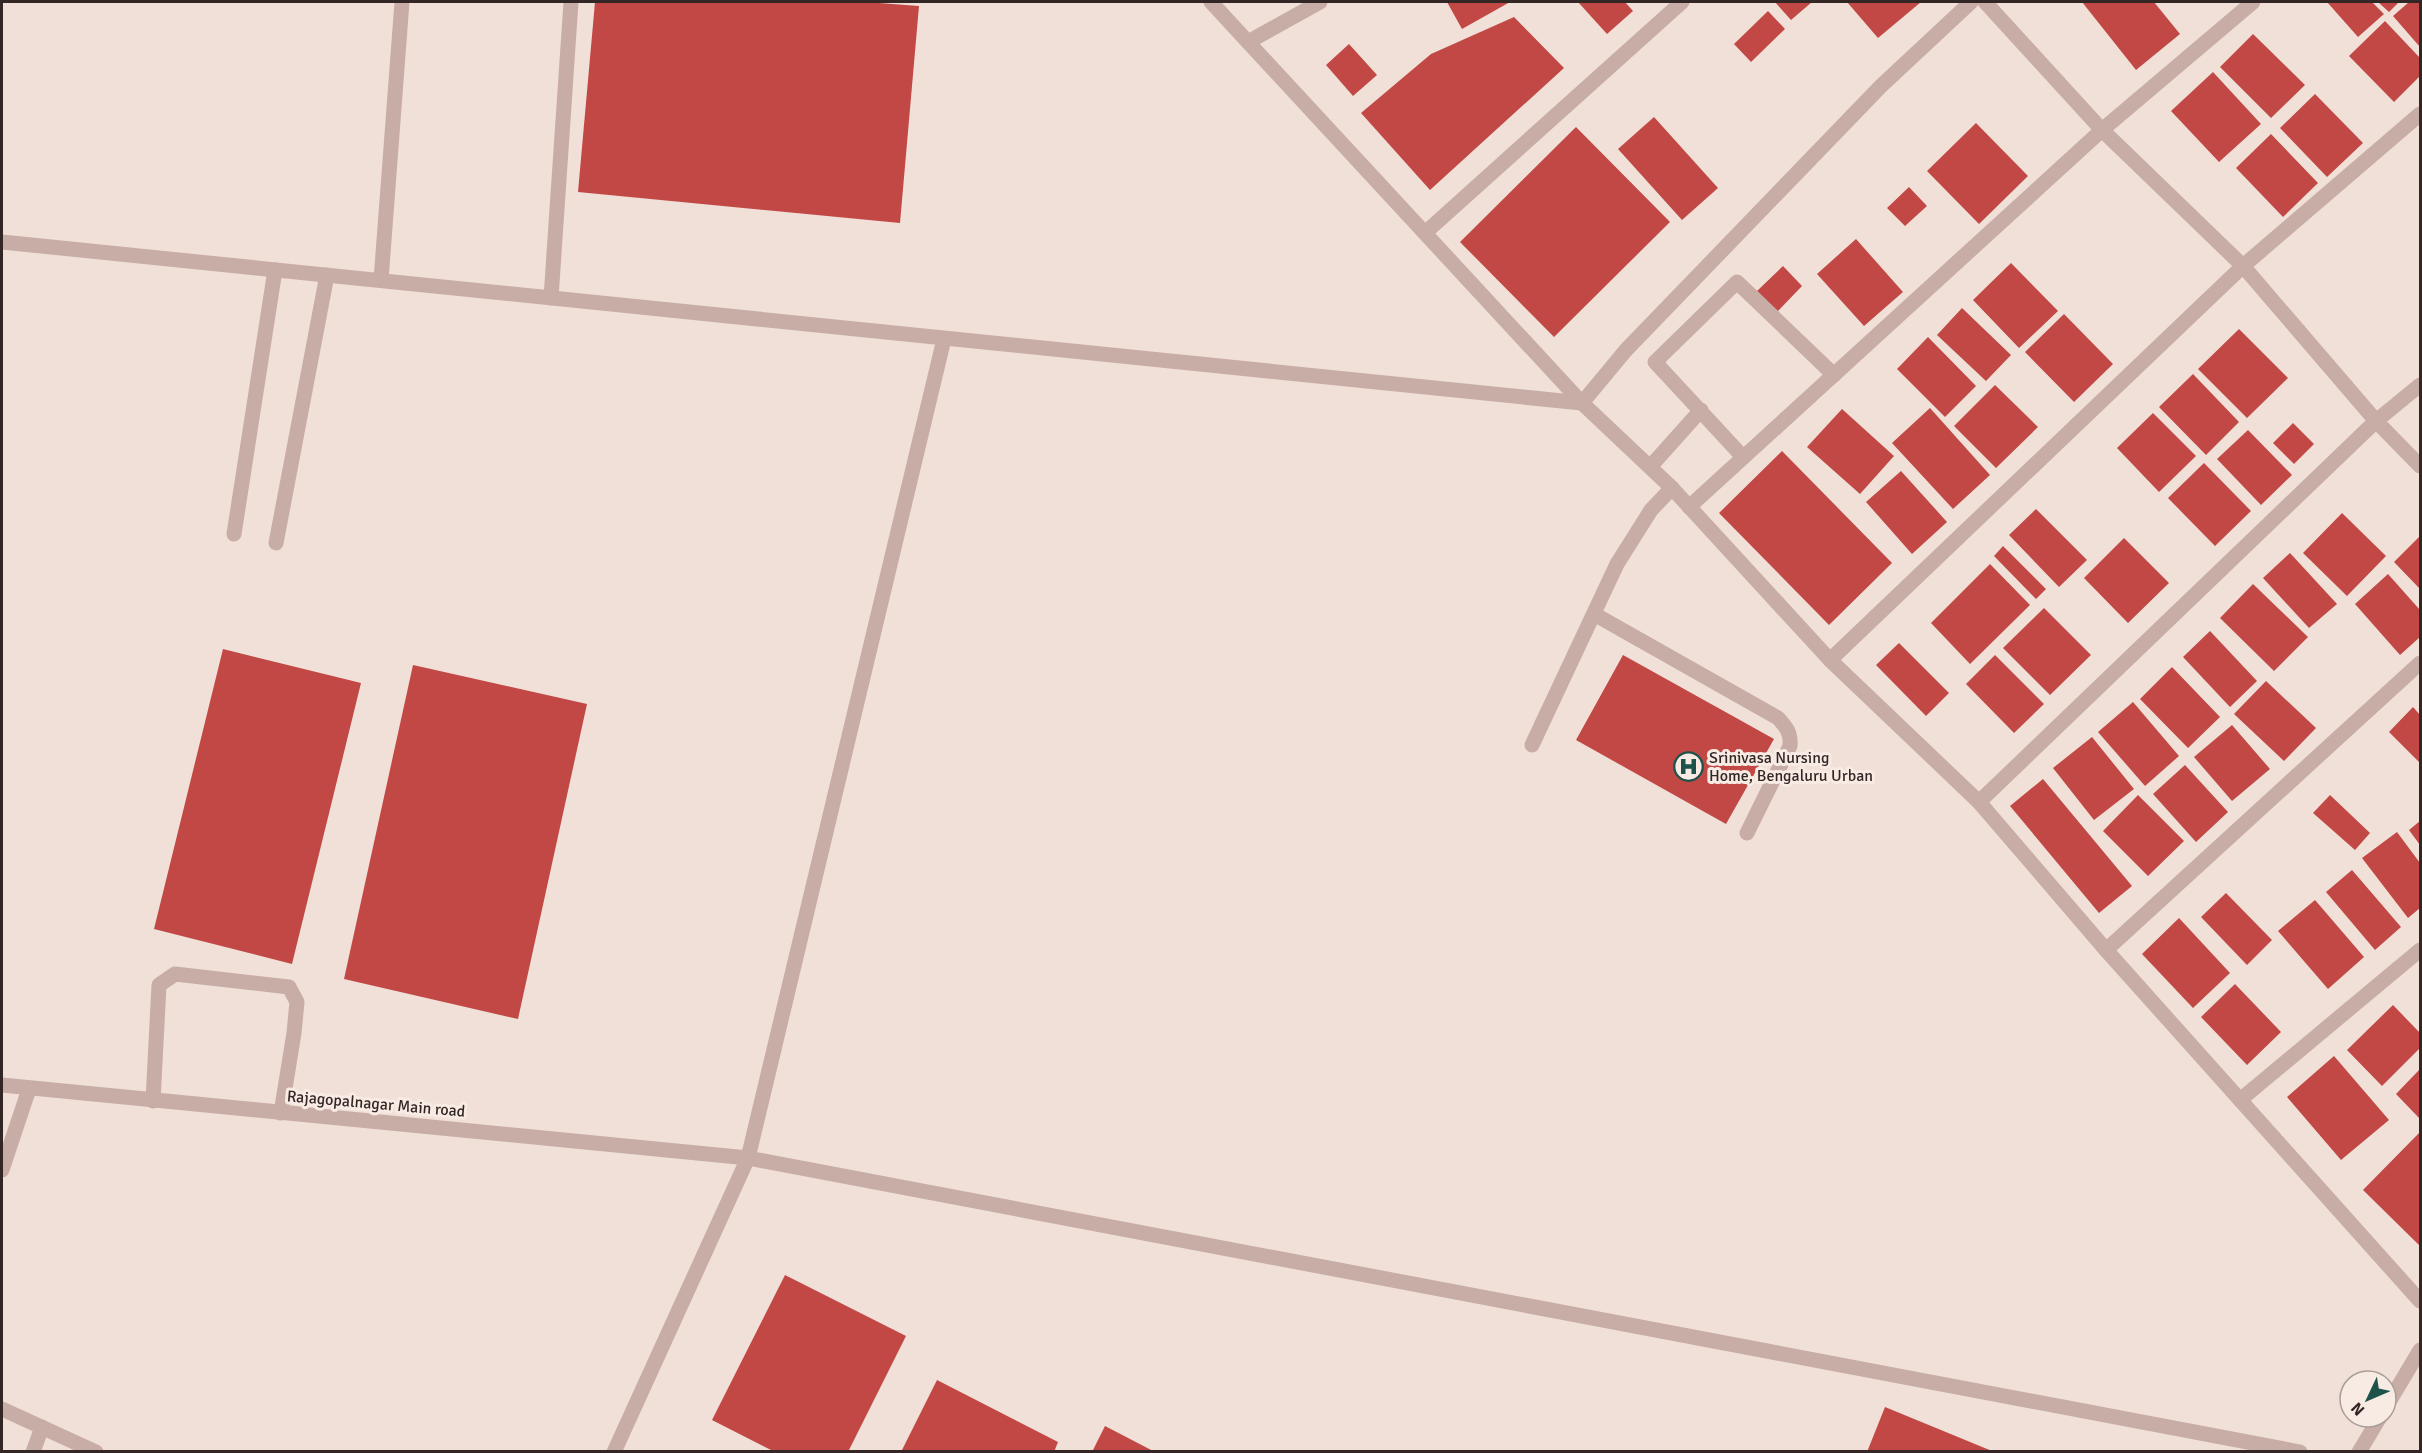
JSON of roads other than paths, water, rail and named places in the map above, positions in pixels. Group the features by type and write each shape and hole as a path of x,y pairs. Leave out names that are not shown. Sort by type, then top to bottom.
{"street":[{"path":"381,280 402,2"},
{"path":"551,298 571,2"},
{"path":"1211,2 1582,403 1672,488 1830,660 1979,802 2106,950 2421,1301"},
{"path":"1248,42 1320,2"},
{"path":"1426,232 1682,2"},
{"path":"1582,403 1642,333 1881,86 1971,2"},
{"path":"1985,2 2102,130 2243,266 2376,421 2421,466"},
{"path":"1689,507 2102,130 2253,2"},
{"path":"1830,660 2243,266 2421,114"},
{"path":"2,242 1582,403"},
{"path":"234,534 275,270"},
{"path":"276,543 327,275"},
{"path":"1743,457 1655,362 1737,282 1834,375"},
{"path":"614,1452 748,1158 944,339"},
{"path":"1979,802 2376,421 2421,385"},
{"path":"1650,467 1701,410"},
{"path":"1532,746 1617,564 1651,510 1672,488"},
{"path":"1593,614 1778,718 1787,727 1791,735 1790,746 1747,833"},
{"path":"2106,950 2421,663"},
{"path":"2240,1100 2421,950"},
{"path":"153,1101 159,986 175,974 289,987 297,1002 281,1113"},
{"name":"Rajagopalnagar Main road","path":"2,1086 748,1158 2300,1452"},
{"path":"2,1170 29,1089"},
{"path":"2398,1387 2421,1350"},
{"path":"2,1409 96,1452"},
{"path":"33,1452 42,1427"},
{"path":"2360,1452 2373,1429"}],"place":[{"name":"Srinivasa Nursing Home, Bengaluru Urban","path":"1688,767"}]}
